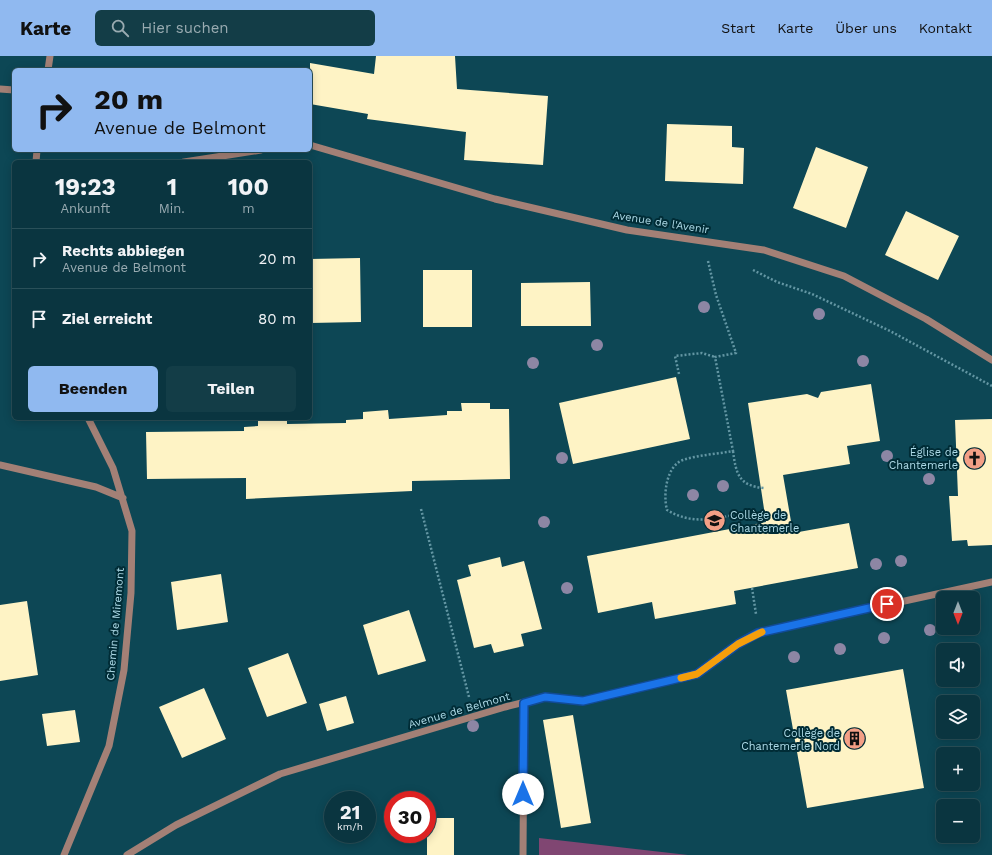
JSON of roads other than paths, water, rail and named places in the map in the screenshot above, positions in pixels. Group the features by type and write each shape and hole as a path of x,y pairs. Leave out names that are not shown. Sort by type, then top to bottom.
{"street":[{"path":"48,68 50,56"},
{"path":"0,89 12,90"},
{"name":"Avenue de l'Avenir","path":"312,146 495,198 628,230 764,250 844,276 926,320 992,360"},
{"path":"197,160 248,152"},
{"name":"Chemin de Miremont","path":"64,855 109,746 124,670 131,593 132,531 113,468 89,420"},
{"path":"0,464 96,487 123,498"},
{"name":"Avenue de Belmont","path":"127,855 176,825 280,774 498,709 545,697 583,701 697,674 738,644 758,633 992,582"},
{"path":"523,855 524,703"}],"place":[{"name":"Église de Chantemerle","path":"974,458"},
{"name":"Collège de Chantemerle","path":"715,521"},
{"name":"Collège de Chantemerle Nord","path":"855,739"}]}
